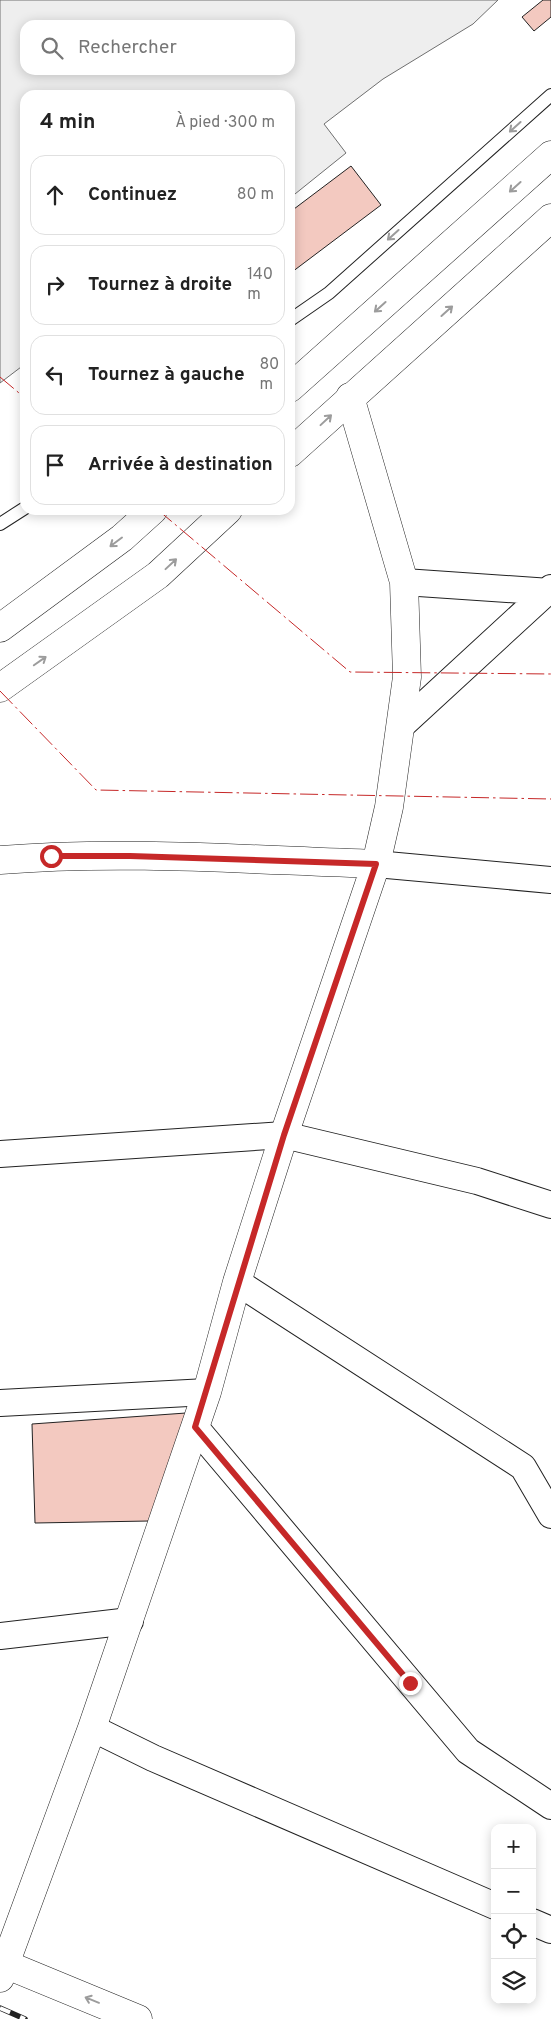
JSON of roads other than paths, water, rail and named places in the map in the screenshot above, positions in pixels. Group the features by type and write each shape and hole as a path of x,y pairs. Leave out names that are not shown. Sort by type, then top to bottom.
{"main road":[{"path":"295,384 551,155"},
{"path":"295,448 551,218"},
{"path":"138,2019 2,1968 92,1728 207,1392 237,1282 284,1135 376,864 389,807 406,677 404,582 350,397"},
{"path":"0,628 122,538 147,515"},
{"path":"0,688 158,575 223,515"},
{"path":"0,860 51,856 130,856 376,864"}],"street":[{"path":"404,582 550,590"},
{"path":"400,727 550,590"},
{"path":"376,864 551,880"},
{"path":"0,1154 284,1135 477,1180 551,1205"},
{"path":"237,1282 523,1467 551,1515"},
{"path":"0,1403 207,1392"},
{"path":"195,1427 468,1751 551,1806"},
{"path":"0,1636 130,1621"},
{"path":"92,1728 153,1758 491,1904"},
{"path":"536,1924 551,1930"}],"lane":[{"path":"295,316 328,292 551,95"},
{"path":"0,524 20,511"}],"railway":[{"path":"0,2008 25,2019"}]}
